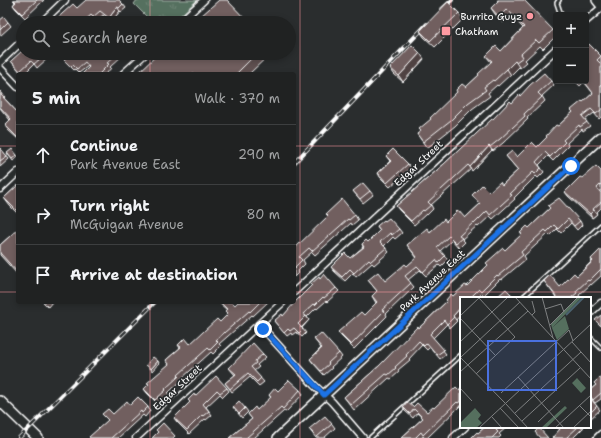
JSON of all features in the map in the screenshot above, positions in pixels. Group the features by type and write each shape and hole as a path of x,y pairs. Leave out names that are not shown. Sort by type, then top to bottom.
{"main road":[{"path":"597,0 601,6"},
{"name":"Park Avenue East","path":"278,438 601,137"},
{"path":"0,400 38,438"}],"street":[{"path":"48,16 65,0"},
{"path":"187,16 204,0"},
{"path":"589,19 601,6"},
{"path":"0,62 16,47"},
{"name":"Edgar Street","path":"296,290 553,52"},
{"path":"125,72 138,60"},
{"path":"0,68 16,85"},
{"path":"0,189 16,174"},
{"path":"591,312 601,302"},
{"name":"Edgar Street","path":"136,438 281,304"},
{"path":"259,324 332,402 363,438"},
{"path":"453,438 464,428"},
{"path":"597,438 601,434"}],"lane":[{"path":"559,0 558,3 560,12"},
{"path":"523,297 601,225"},
{"path":"591,338 601,348"},
{"path":"370,438 460,356"}],"green space":[{"path":"137,0 197,0 180,16 146,16 134,4"}],"building":[{"path":"14,0 37,0 22,14 13,5 16,2"},
{"path":"86,0 119,0 123,4 119,8 117,7 110,16 106,16 100,11 94,16 60,16 73,4 77,8"},
{"path":"219,0 227,0 242,16 201,16"},
{"path":"524,0 553,30 539,43 536,40 521,54 523,57 516,62 515,61 494,81 493,80 484,87 486,90 468,103 451,120 423,142 417,134 421,131 419,129 431,119 430,118 457,92 456,90 462,84 466,87 492,61 486,56 496,46 501,51 524,27 507,9 499,17 491,8 498,1"},
{"path":"448,2 459,13 430,41 420,31"},
{"path":"4,17 8,22 0,30 0,20"},
{"path":"589,44 601,56 597,60 601,64 601,110 596,114 591,109 582,116 587,122 580,127 579,125 563,140 565,142 550,157 545,152 536,162 541,168 535,174 533,172 510,194 512,195 490,215 487,211 459,236 462,238 456,243 449,236 437,247 445,256 438,263 436,260 423,272 417,266 405,276 411,283 382,310 384,311 351,345 338,332 361,312 364,315 377,302 372,296 377,291 368,280 378,272 385,281 405,264 407,266 417,257 407,245 427,228 430,232 444,219 446,222 458,210 465,218 480,204 472,195 482,185 489,192 500,182 502,185 518,170 506,156 512,151 517,157 532,142 537,147 556,125 558,126 573,112 571,110 593,93 586,84 589,84"},
{"path":"412,45 420,53 399,76 390,68"},
{"path":"16,56 16,60 39,60 34,64 31,61 20,71 11,61"},
{"path":"64,60 110,60 107,63 109,64 101,72 84,72 89,67 85,62 77,69 73,65 71,67"},
{"path":"152,60 250,60 238,72 139,72"},
{"path":"544,73 551,81 538,93 542,97 524,114 525,116 500,139 490,147 489,146 470,167 468,165 428,202 431,205 411,221 396,206 493,119 510,101 512,103"},
{"path":"0,91 2,93 1,95 16,111 16,136 5,125 11,119 0,107"},
{"path":"0,148 7,156 0,161"},
{"path":"12,149 16,156 12,159 7,153"},
{"path":"393,149 408,164 387,183 378,173 391,161 386,156"},
{"path":"596,166 601,171 601,184 597,188 601,193 601,202 590,214 565,192 580,177 582,178"},
{"path":"363,183 370,191 360,199 353,191"},
{"path":"16,187 16,210 4,198"},
{"path":"559,198 580,221 574,226 568,219 558,229 554,225 547,232 545,230 521,252 523,255 498,276 497,275 481,291 479,289 471,297 460,297 460,308 453,316 454,317 447,324 444,320 430,334 444,350 437,355 427,343 424,346 419,341 406,355 407,356 395,367 396,368 388,375 386,374 351,405 344,397 379,366 418,326 419,328 447,301 446,300 451,294 453,296 465,285 467,286 488,265 486,263 503,248 505,250 522,234 520,233 527,226 529,228 550,208 548,206"},
{"path":"342,199 355,215 349,220 348,219 312,251 309,248 299,257 302,260 296,266 296,247 328,216 326,214"},
{"path":"389,218 399,229 392,235 390,233 380,242 386,248 371,261 369,259 354,273 350,269 342,277 331,267 345,253 350,258 364,247 362,244 366,240 368,242 380,230 377,226"},
{"path":"16,231 16,271 0,253 0,245"},
{"path":"601,249 601,269 576,291 577,293 572,297 556,297 544,281 550,275 560,287 574,273 577,276 593,261 591,259"},
{"path":"324,274 336,288 303,314 306,316 298,324 303,329 299,333 294,328 290,331 288,329 284,333 274,321 282,314 283,316 293,304 296,304 296,301 312,285 311,284 319,277 320,279"},
{"path":"506,289 511,294 507,297 497,297"},
{"path":"222,304 258,304 216,340 218,342 210,350 208,348 178,375 179,376 155,400 144,389 149,384 147,383 169,364 166,360 181,347 178,345 185,338 190,344 217,319 220,322 228,314 225,311 227,309"},
{"path":"601,315 601,326 595,320"},
{"path":"321,333 339,353 321,371 310,359 322,348 314,339"},
{"path":"253,343 263,354 251,367 261,378 257,382 248,373 230,389 225,383 236,374 229,368"},
{"path":"153,357 158,361 151,369 146,365"},
{"path":"216,376 227,388 220,393 217,390 203,404 209,411 203,416 202,415 187,430 174,418 190,402 188,400 194,394 195,396"},
{"path":"601,376 601,393 593,400 591,397 591,389 596,385 594,383"},
{"path":"289,380 300,390 283,409 281,407 246,438 229,438 252,419 248,414 255,407 257,410 271,397 269,395 275,388 278,391"},
{"path":"456,387 459,390 460,389 460,402 457,402 423,435 421,432 415,438 401,438 423,418 414,409 410,414 403,407 407,402 413,407 417,403 427,412 433,407 434,408"},
{"path":"138,397 148,407 142,413 141,411 111,438 89,437 108,420 102,414 108,409 113,414 127,401 130,405"},
{"path":"591,399 597,406 591,412"},
{"path":"239,401 245,408 239,414 233,407"},
{"path":"325,416 332,424 317,437 309,429"},
{"path":"163,423 175,436 173,438 152,438 158,432 156,430"},
{"path":"484,428 499,428 496,430 498,432 492,438 471,438 477,432 478,433"},
{"path":"559,428 577,428 566,438 552,438 560,429"},
{"path":"540,429 548,438 540,438 535,432"}],"railway":[{"path":"441,10 452,0"},
{"path":"296,161 427,24"},
{"path":"19,438 153,304"}],"place":[{"name":"Burrito Guyz","path":"530,16"},
{"name":"Chatham","path":"446,31"}],"route":[{"path":"263,329 324,395 571,166"}]}
